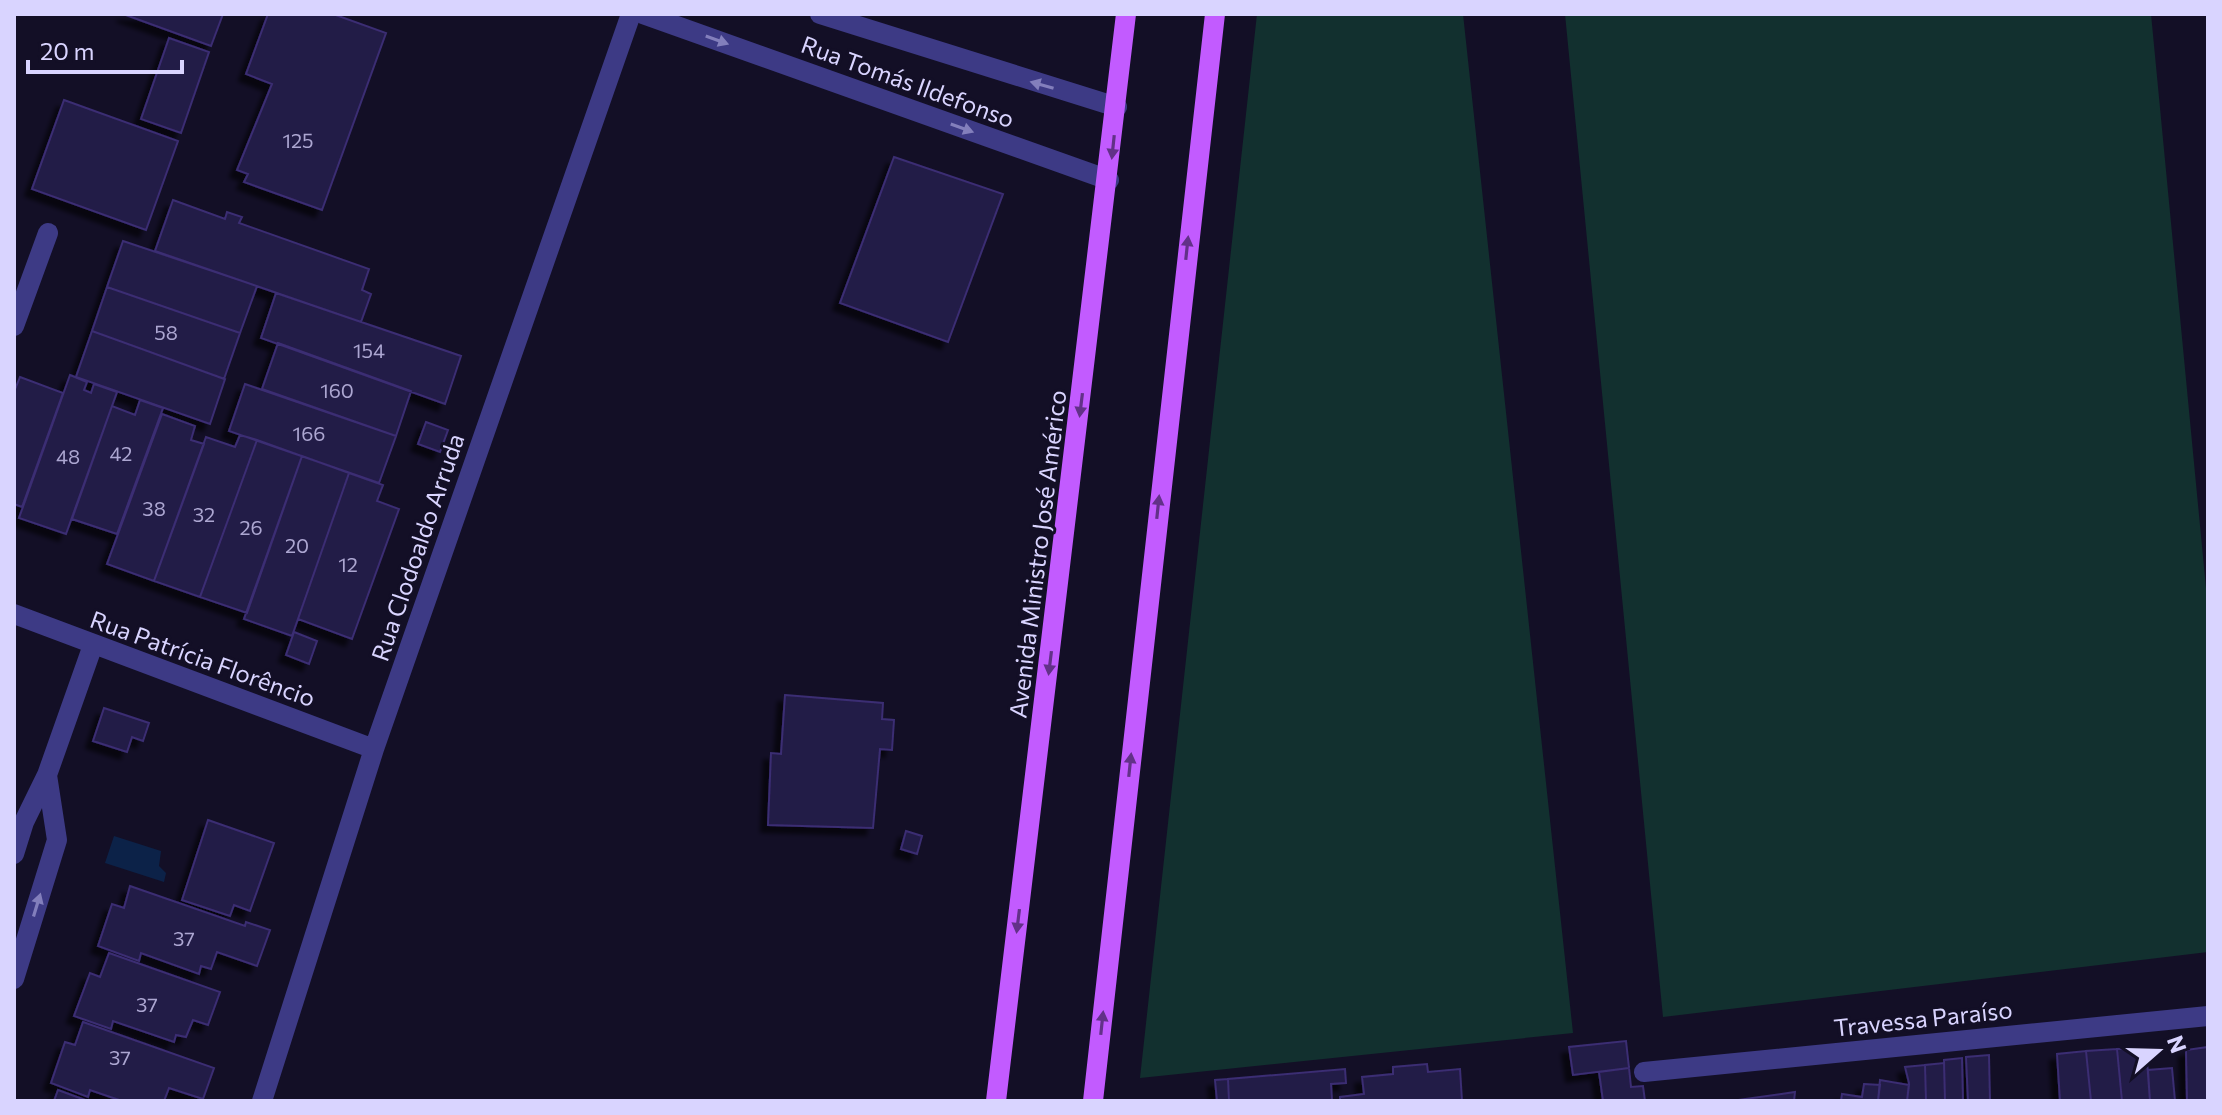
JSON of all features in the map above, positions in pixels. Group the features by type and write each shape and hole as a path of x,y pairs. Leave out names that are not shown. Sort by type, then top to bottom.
{"main road":[{"name":"Avenida Ministro José Américo","path":"996,1101 1109,180 1126,14"},
{"path":"1093,1101 1215,14"}],"street":[{"name":"Rua Clodoaldo Arruda","path":"262,1101 374,749 631,14"},
{"name":"Rua Tomás Ildefonso","path":"643,14 1109,180"},
{"name":"Rua Tomás Ildefonso","path":"820,14 1117,107"},
{"path":"14,326 48,233"},
{"name":"Rua Patrícia Florêncio","path":"14,614 374,749"},
{"path":"14,854 24,822 47,775 93,645"},
{"path":"15,976 57,840 47,775"},
{"name":"Travessa Paraíso","path":"1644,1072 2208,1016"}],"green space":[{"path":"1257,14 1463,14 1573,1033 1140,1078"},
{"path":"1565,14 2151,14 2208,609 2208,952 1663,1017"}],"water":[{"path":"114,836 161,851 159,866 166,873 164,882 105,863"}],"building":[{"path":"123,14 223,14 211,46"},
{"path":"268,14 333,14 386,33 322,210 244,182 248,174 237,170 272,84 246,74"},
{"path":"169,38 209,52 181,133 141,119"},
{"path":"64,100 178,141 146,230 32,189"},
{"path":"894,157 1003,194 948,342 840,303"},
{"path":"173,200 225,219 227,212 242,217 239,223 369,269 362,290 371,294 361,322 155,251"},
{"path":"123,241 257,286 240,333 107,287"},
{"path":"107,287 240,333 224,379 92,331"},
{"path":"276,293 461,356 445,404 261,338"},
{"path":"92,331 225,379 210,424 76,377"},
{"path":"278,343 411,391 396,436 262,389"},
{"path":"70,375 87,382 84,390 91,393 94,384 117,392 66,534 19,518"},
{"path":"20,377 63,393 22,507 14,504 14,392"},
{"path":"245,384 396,436 379,483 229,431"},
{"path":"140,400 163,408 117,534 72,519 112,406 135,415"},
{"path":"162,414 195,426 191,440 204,444 154,581 107,564"},
{"path":"426,422 448,430 440,452 418,444"},
{"path":"240,435 257,440 200,597 154,581 206,437 235,447"},
{"path":"257,440 302,456 247,613 200,597"},
{"path":"302,456 349,473 292,636 244,619"},
{"path":"349,473 383,485 377,501 399,509 352,639 298,619"},
{"path":"294,632 317,641 309,664 286,655"},
{"path":"785,695 883,703 882,719 894,720 892,750 880,749 873,828 768,825 771,753 781,754"},
{"path":"104,708 149,723 143,741 132,737 127,752 93,741"},
{"path":"208,820 274,843 250,911 234,905 230,916 182,900"},
{"path":"906,831 922,836 917,854 901,849"},
{"path":"130,886 245,926 246,922 270,930 257,966 217,952 211,969 201,966 199,974 141,953 139,961 98,946 112,904 124,908"},
{"path":"109,953 220,992 208,1025 193,1020 186,1037 176,1035 174,1042 113,1021 111,1029 74,1016 90,973 100,977"},
{"path":"83,1022 214,1068 203,1099 169,1088 164,1101 122,1101 90,1090 88,1097 51,1083 65,1042 75,1045"},
{"path":"1626,1041 1629,1068 1573,1075 1569,1047"},
{"path":"2208,1047 2208,1101 2187,1101 2186,1050"},
{"path":"2146,1048 2150,1101 2122,1101 2117,1049"},
{"path":"2117,1049 2122,1101 2091,1101 2086,1051"},
{"path":"2086,1051 2091,1101 2060,1101 2057,1054"},
{"path":"1989,1055 1990,1101 1968,1101 1966,1057"},
{"path":"1962,1058 1963,1101 1945,1101 1944,1060"},
{"path":"1944,1063 1945,1101 1926,1101 1925,1065"},
{"path":"1427,1064 1428,1072 1460,1069 1462,1101 1340,1101 1340,1097 1364,1094 1362,1077 1393,1074 1393,1067"},
{"path":"1925,1065 1926,1101 1907,1101 1909,1083 1905,1067"},
{"path":"1629,1068 1631,1087 1643,1086 1645,1101 1603,1101 1599,1072"},
{"path":"2172,1068 2175,1101 2150,1101 2148,1070"},
{"path":"1345,1069 1346,1083 1331,1084 1332,1100 1229,1101 1228,1079"},
{"path":"1228,1079 1229,1101 1217,1101 1215,1080"},
{"path":"1880,1080 1909,1085 1907,1101 1878,1101"},
{"path":"1864,1084 1880,1085 1878,1101 1841,1101 1842,1094 1862,1097"},
{"path":"58,1090 88,1101 54,1101"},
{"path":"1795,1092 1794,1101 1731,1101"}]}
